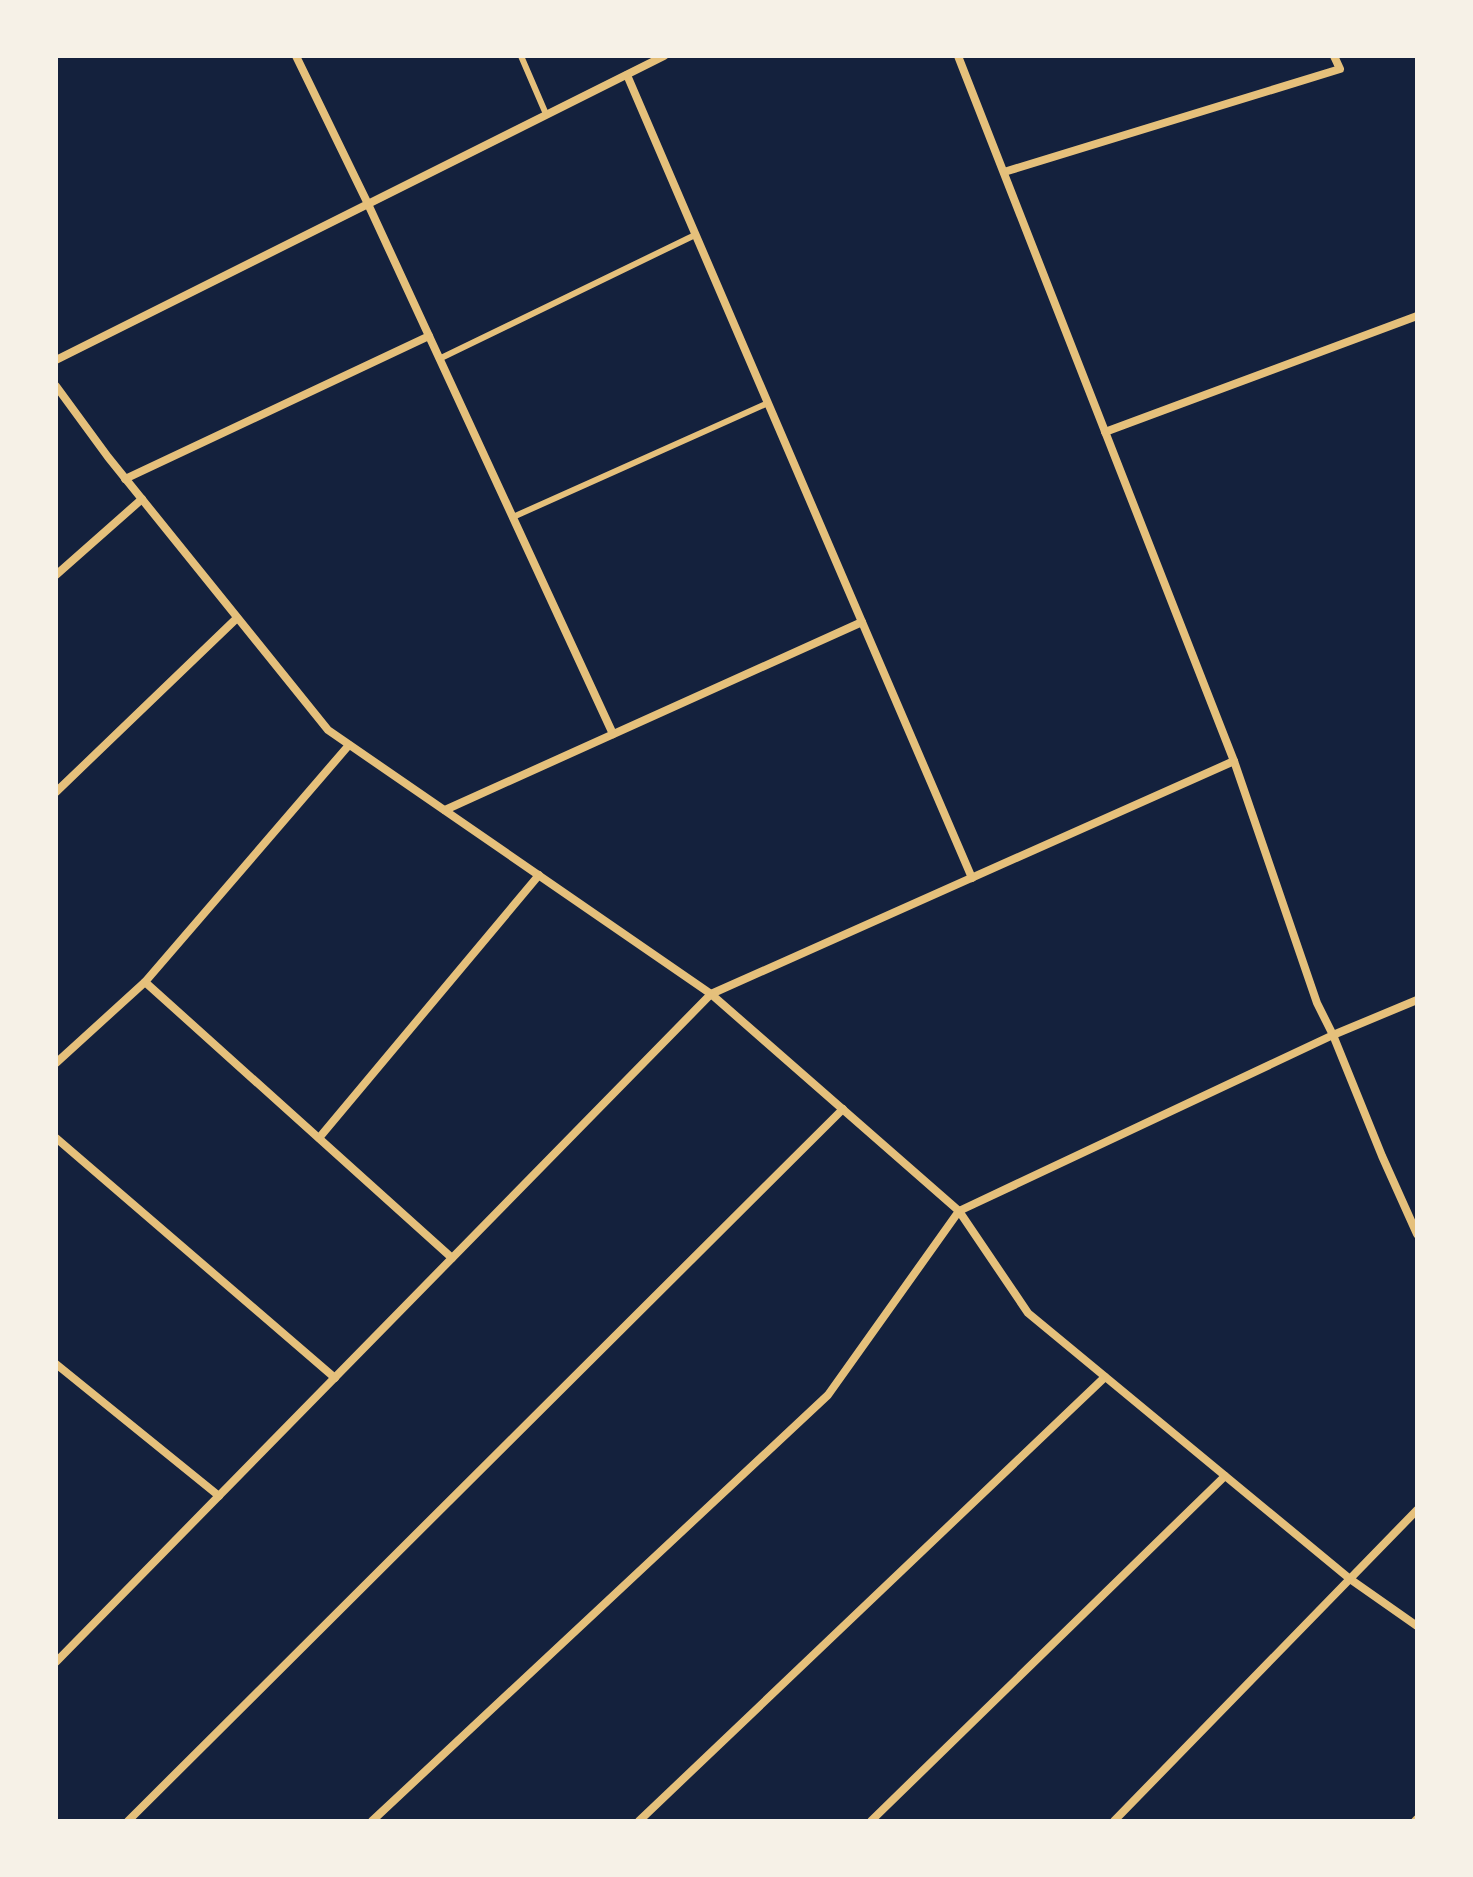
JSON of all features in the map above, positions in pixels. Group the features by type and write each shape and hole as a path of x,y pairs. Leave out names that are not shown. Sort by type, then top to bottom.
{"street":[{"path":"296,56 368,204 613,734"},
{"path":"56,360 664,56"},
{"path":"958,56 1234,761 1317,1003 1417,1234"},
{"path":"1004,172 1340,69 1334,56"},
{"path":"627,75 972,878"},
{"path":"1105,432 1417,316"},
{"path":"125,479 429,336"},
{"path":"56,386 125,479 328,730 711,994 959,1211 1028,1313 1350,1579 1417,1626"},
{"path":"56,575 142,499"},
{"path":"56,792 237,618"},
{"path":"445,810 862,622"},
{"path":"56,1063 145,982 349,745"},
{"path":"56,1662 711,994 1234,761"},
{"path":"319,1138 539,875"},
{"path":"145,982 452,1258"},
{"path":"372,1821 828,1395 959,1211 1333,1035 1417,1000"},
{"path":"128,1821 843,1109"},
{"path":"56,1138 335,1378"},
{"path":"56,1364 219,1496"},
{"path":"639,1821 1105,1377"},
{"path":"871,1821 1225,1476"},
{"path":"1114,1821 1417,1510"}],"lane":[{"path":"521,56 546,114"},
{"path":"439,359 695,235"},
{"path":"513,517 768,403"}]}
